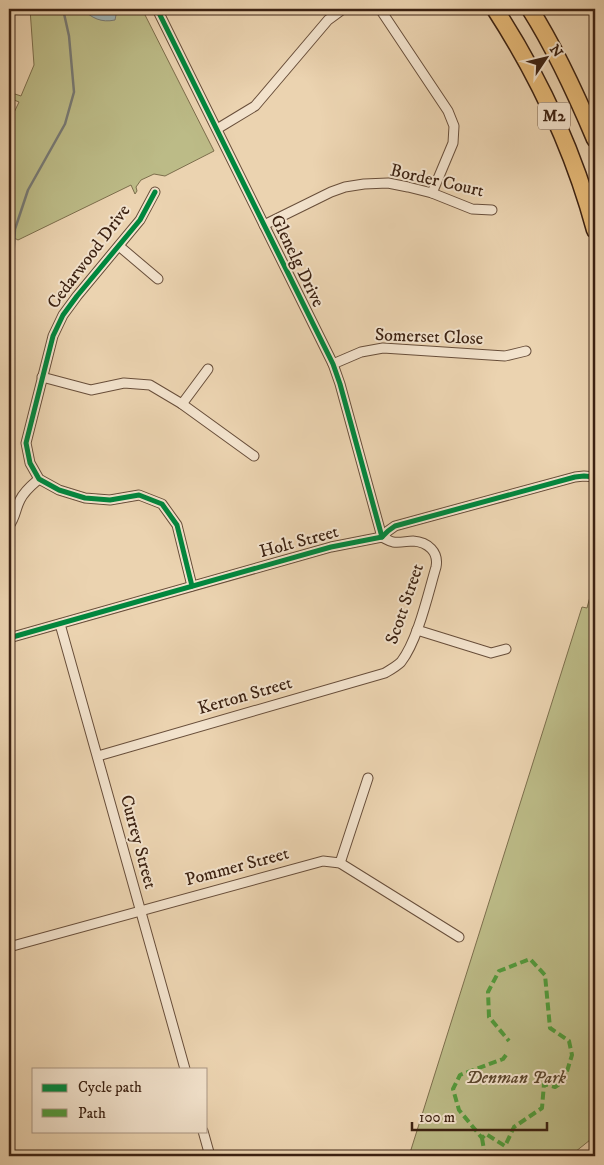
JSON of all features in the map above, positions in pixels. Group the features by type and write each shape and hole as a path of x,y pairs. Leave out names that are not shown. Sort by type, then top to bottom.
{"highway":[{"name":"M2","path":"495,9 523,54 556,121 583,189 595,230"},
{"name":"M2","path":"530,9 553,48 595,139"}],"street":[{"name":"Glenelg Drive","path":"157,9 333,364 382,537"},
{"path":"217,130 255,106 328,20 343,9"},
{"path":"380,9 448,111 454,126 453,143 432,193"},
{"name":"Border Court","path":"264,225 330,192 364,184 388,183 408,187 432,193 472,209 492,210"},
{"name":"Cedarwood Drive","path":"39,479 30,463 26,443 53,336 63,315 140,220 155,192"},
{"path":"119,246 158,279"},
{"name":"Somerset Close","path":"333,364 361,352 383,348 505,356 526,351"},
{"path":"182,404 208,369"},
{"path":"42,377 91,390 124,384 150,385 182,404 254,456"},
{"name":"Holt Street","path":"9,638 330,547 382,537 395,526 441,513 579,476 595,477"},
{"path":"9,526 26,489 39,479 59,490 86,498 110,500 140,495 162,504 177,525 192,586"},
{"name":"Scott Street","path":"382,537 393,542 411,541 422,542 428,545 434,553 436,565 417,630 409,650 400,664"},
{"name":"Currey Street","path":"60,624 185,1068"},
{"path":"417,630 491,653 506,649"},
{"name":"Kerton Street","path":"98,756 385,673 400,664"},
{"path":"368,778 340,863 459,937"},
{"name":"Pommer Street","path":"9,947 323,861 340,863"},
{"path":"202,1132 210,1156"}],"green space":[{"path":"30,9 142,9 214,151 165,176 154,174 141,180 136,187 137,191 135,194 131,185 18,240 9,235 9,123 19,102 9,98 9,92 21,96 34,65"},
{"name":"Denman Park","path":"595,578 595,1136 570,1156 409,1156 582,607 587,608"}],"water":[{"path":"82,9 114,9 115,20 105,21 97,19"}],"waterway":[{"path":"9,322 15,229 28,190 65,124 74,92 69,36 63,9"}],"marked path":[{"path":"506,1055 503,1059 460,1075 453,1089 459,1110 482,1138 486,1134 505,1146 514,1127 542,1108 544,1084 555,1087 564,1081 572,1055 569,1041 550,1028 545,975 530,959 499,971 488,992 489,1017 509,1041"},
{"path":"482,1138 485,1156"}],"cycle path":[{"path":"157,9 333,364 382,537"},
{"path":"155,192 140,220 63,315 53,336 26,443 30,463 39,479 59,490 85,498 110,500 139,495 162,504 177,525 192,586"},
{"path":"9,638 331,547 382,537 395,526 575,477 595,477"}]}
